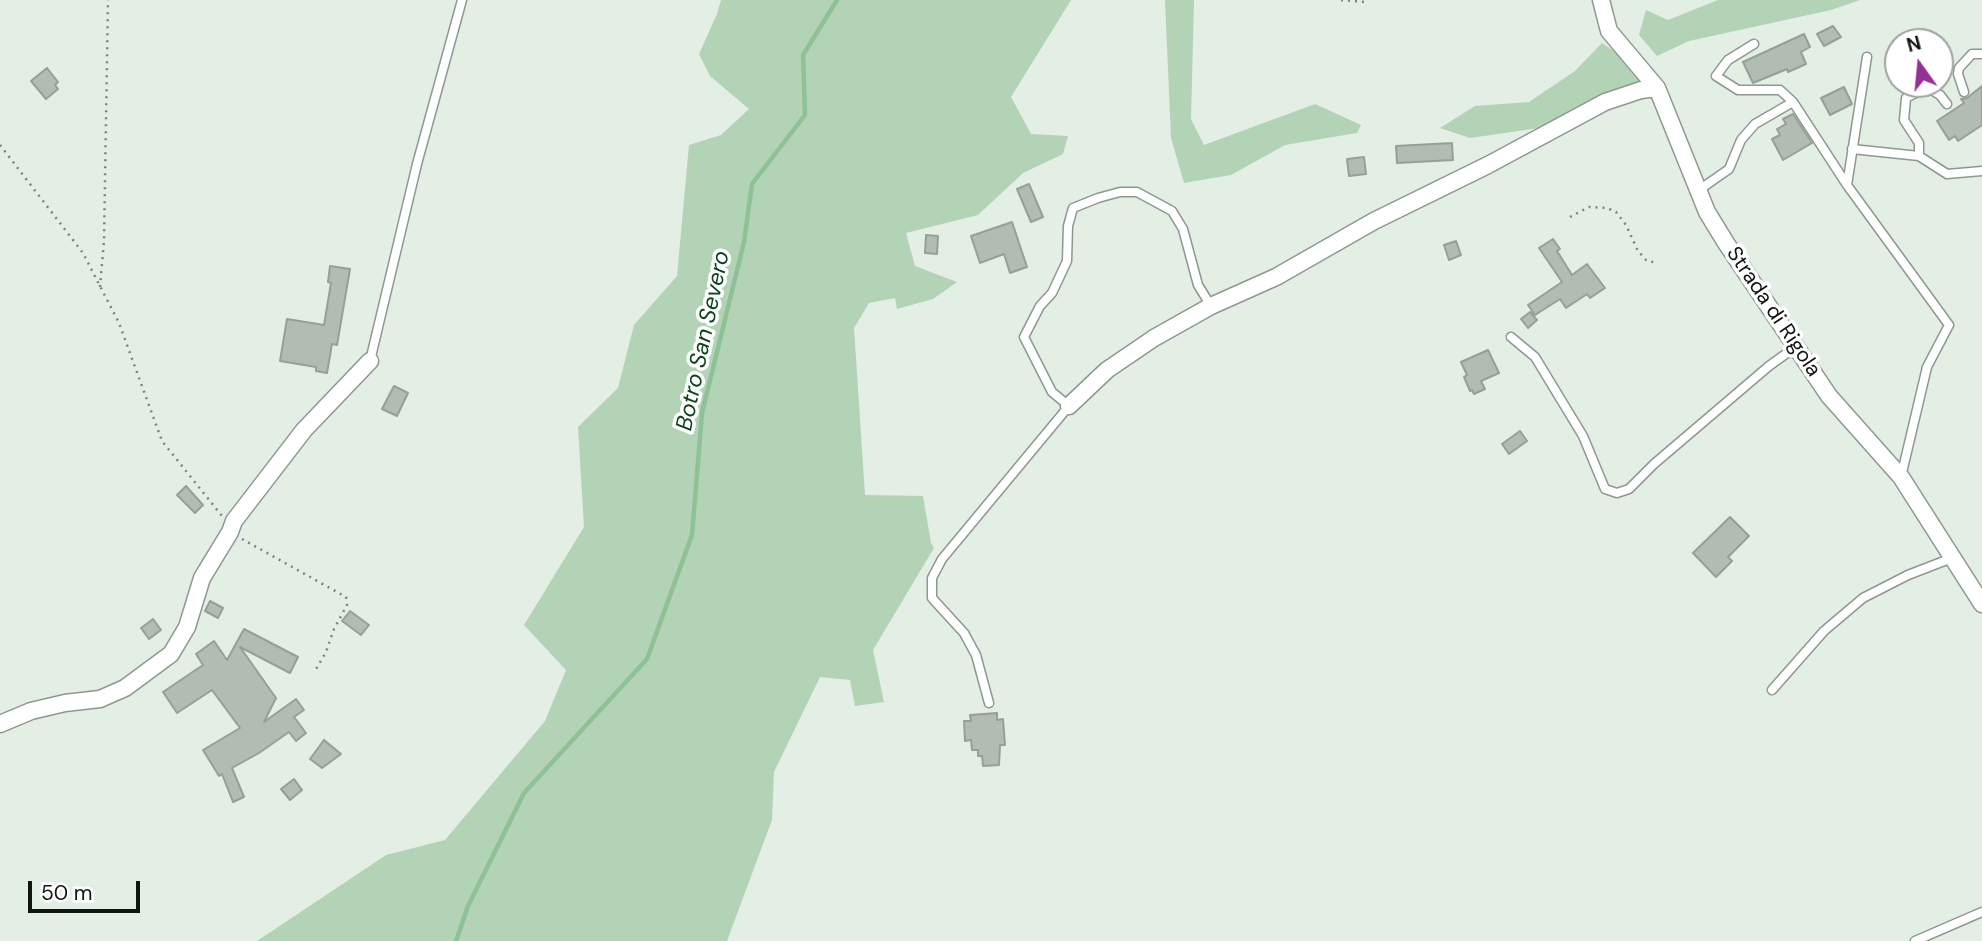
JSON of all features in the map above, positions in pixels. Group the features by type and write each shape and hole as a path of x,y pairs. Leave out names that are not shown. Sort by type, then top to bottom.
{"street":[{"name":"Strada di Rigola","path":"1601,0 1609,31 1657,88 1707,212 1726,243 1829,396 1901,477 1982,604"},
{"path":"1069,406 1107,370 1154,338 1211,306 1276,277 1374,221 1488,165 1605,102 1641,90 1657,88"},
{"path":"0,724 31,711 100,699 125,688 171,654 187,627 202,578 232,527 304,430 370,360"}],"lane":[{"path":"370,360 417,164 462,0"},
{"path":"1754,44 1728,60 1716,76 1738,90 1780,90 1793,102 1847,185 1949,325 1927,367 1901,477"},
{"path":"1964,92 1958,74 1959,68 1972,54 1982,54"},
{"path":"1847,185 1867,57"},
{"path":"1919,156 1919,143 1904,120 1906,98 1927,87 1940,95 1947,104"},
{"path":"1699,190 1729,169 1741,140 1755,124 1793,102"},
{"path":"1853,149 1919,156 1947,174 1982,170"},
{"path":"989,703 976,654 964,633 932,598 933,578 942,559 1069,406 1052,392 1024,337 1040,306 1052,293 1067,261 1068,226 1073,208 1120,192 1138,192 1172,211 1183,229 1198,285 1211,306"},
{"path":"1511,337 1535,357 1583,436 1605,489 1617,492 1629,489 1654,464 1769,366 1787,353 1800,352"},
{"path":"1772,690 1824,631 1863,598 1908,575 1952,558"},
{"path":"1915,941 1982,912"}],"path":[{"path":"100,287 104,241 108,0"},
{"path":"1341,0 1366,0"},
{"path":"0,145 83,253 118,323 162,441 195,485 232,527 346,597 347,604 316,669"},
{"path":"1570,217 1589,207 1607,208 1616,212 1626,225 1638,251 1646,260 1656,263"}],"green space":[{"path":"721,0 1071,0 1011,97 1031,134 1068,136 1063,154 1023,173 978,215 906,233 915,266 957,282 933,299 897,309 895,298 869,303 854,328 865,495 923,496 934,548 873,650 884,702 855,706 850,680 820,677 774,772 772,820 727,941 257,941 386,855 445,840 545,721 566,670 524,625 584,527 578,427 618,388 634,325 677,276 689,145 721,135 749,109 710,76 699,54"},
{"path":"1165,0 1194,0 1191,119 1204,145 1315,104 1361,125 1357,133 1285,145 1231,175 1184,183 1171,138"},
{"path":"1718,0 1860,0 1831,10 1689,41 1657,56 1639,35 1646,10 1668,20"},
{"path":"1602,43 1630,62 1646,85 1546,127 1470,138 1440,128 1475,106 1529,102 1575,71"}],"building":[{"path":"1833,26 1841,37 1824,46 1817,34"},
{"path":"1804,34 1810,47 1801,52 1806,64 1753,83 1743,62"},
{"path":"47,68 58,82 55,85 58,89 46,99 31,81"},
{"path":"1982,86 1982,125 1958,141 1955,136 1949,140 1937,121 1964,103 1961,99 1967,98"},
{"path":"1844,87 1852,104 1830,115 1821,98"},
{"path":"1793,114 1812,143 1783,160 1772,139 1780,135 1777,129 1786,124 1783,119"},
{"path":"1452,143 1453,160 1397,163 1396,146"},
{"path":"1364,157 1366,174 1349,176 1347,159"},
{"path":"1029,184 1043,217 1031,222 1017,189"},
{"path":"1012,222 1027,267 1010,273 1004,254 980,263 971,236"},
{"path":"926,235 938,236 937,254 925,253"},
{"path":"1553,239 1572,275 1587,264 1605,288 1590,298 1587,294 1566,308 1560,299 1535,315 1528,305 1562,282 1539,248"},
{"path":"1456,241 1461,255 1449,260 1444,245"},
{"path":"330,266 350,269 337,345 332,344 327,373 316,371 316,367 280,361 287,319 324,325 331,283 328,282"},
{"path":"1530,312 1537,320 1528,328 1521,319"},
{"path":"1488,350 1499,373 1481,381 1485,389 1474,394 1464,377 1467,375 1461,362"},
{"path":"394,386 408,393 397,416 382,409"},
{"path":"1520,431 1527,441 1509,454 1502,444"},
{"path":"186,486 203,505 195,513 177,495"},
{"path":"1730,517 1749,536 1728,557 1732,561 1716,577 1693,553"},
{"path":"210,601 223,608 218,618 205,611"},
{"path":"350,611 369,625 361,635 342,621"},
{"path":"153,619 161,630 149,639 141,628"},
{"path":"244,629 298,657 290,673 240,647 276,698 264,722 296,699 304,710 294,717 306,733 296,741 289,732 232,768 244,797 233,802 222,774 219,776 203,750 240,728 212,690 177,713 163,692 203,665 196,654 214,641 227,660"},
{"path":"997,713 997,720 1003,719 1005,745 1000,745 999,765 983,766 978,750 972,750 971,740 965,741 964,721 971,721 970,715"},
{"path":"324,740 341,754 322,768 310,759"},
{"path":"294,779 302,790 290,800 281,789"}],"waterway":[{"name":"Botro San Severo","path":"456,941 468,906 524,793 647,659 692,535 702,413 744,242 752,184 805,115 803,55 837,0"}]}
